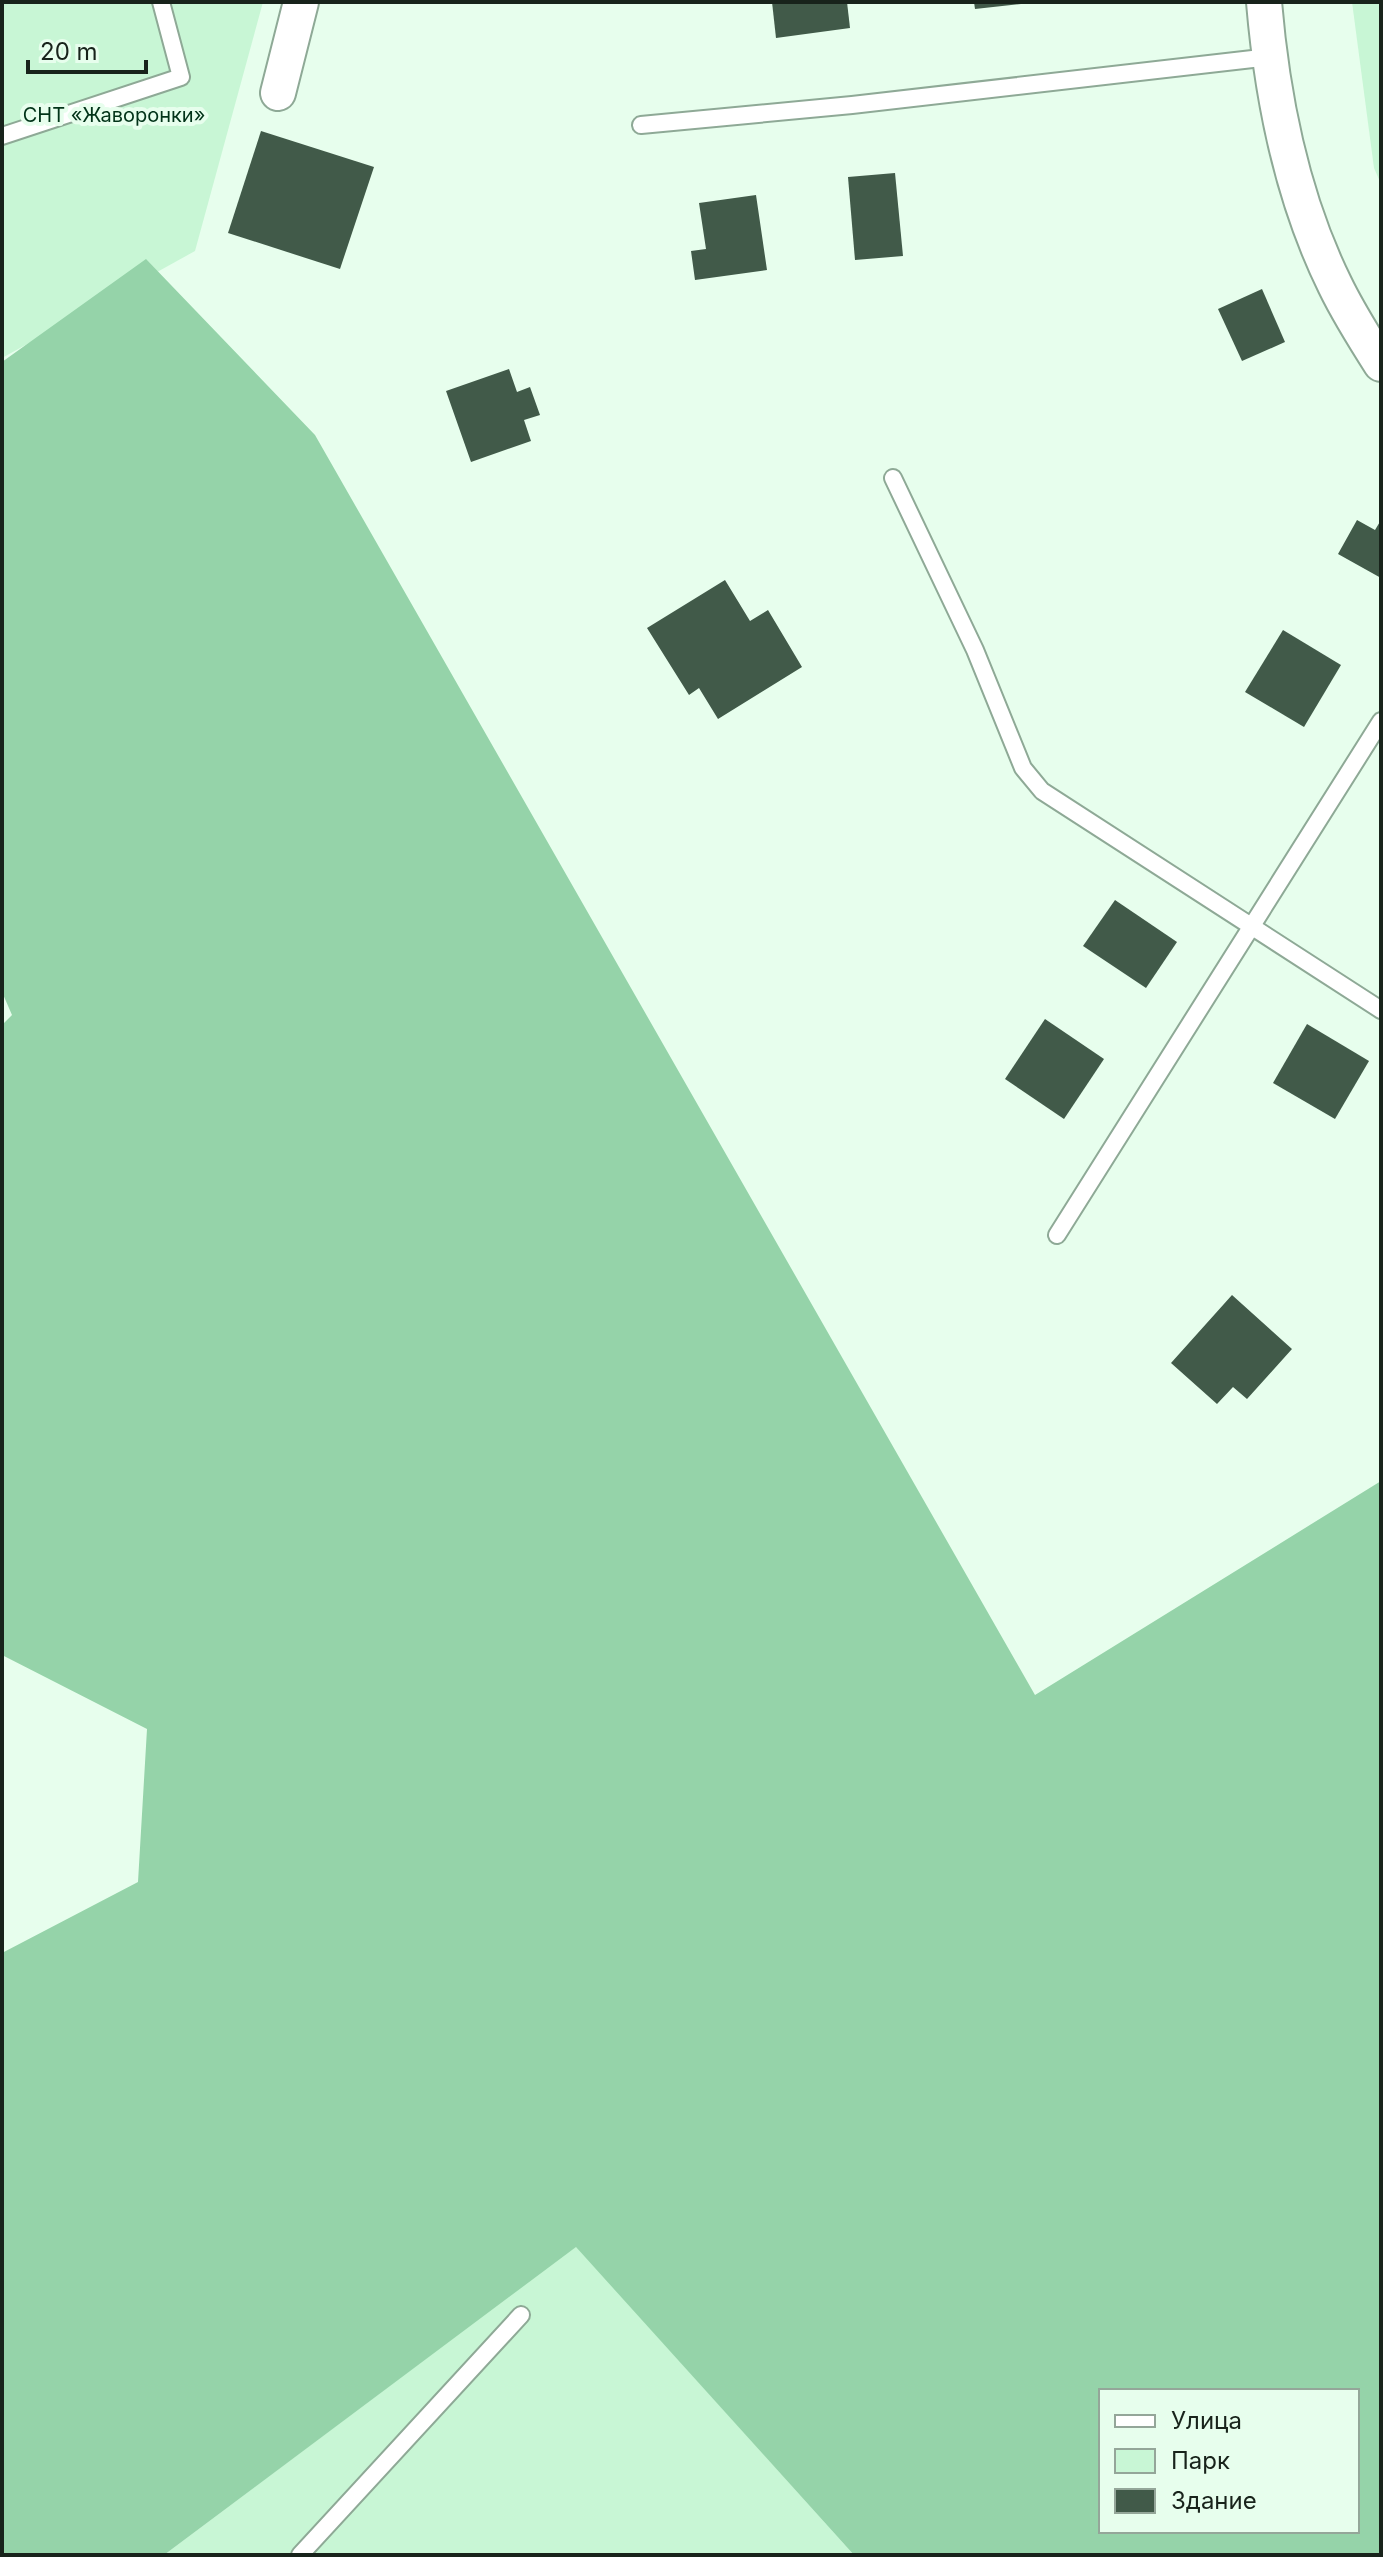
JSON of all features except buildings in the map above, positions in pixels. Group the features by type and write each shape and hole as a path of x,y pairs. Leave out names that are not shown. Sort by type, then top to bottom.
{"street":[{"path":"278,93 301,2"},
{"path":"1264,2 1270,57 1287,149 1335,287 1381,364"}],"lane":[{"path":"2,136 181,77 161,2"},
{"path":"641,125 852,105 1270,57"},
{"path":"893,478 975,650 1023,768 1042,791 1381,1010"},
{"path":"1057,1235 1381,721"},
{"path":"300,2555 521,2315"}],"green space":[{"name":"СНТ «Жаворонки»","path":"2,2 263,2 195,251 2,358"},
{"path":"1352,2 1381,2 1381,184 1374,168"},
{"path":"146,259 315,435 1035,1695 1381,1481 1381,2555 854,2555 576,2247 164,2555 2,2555 2,1953 138,1882 147,1729 2,1655 2,1025 12,1015 2,992 2,362"},
{"path":"576,2246 854,2555 164,2555"}]}
